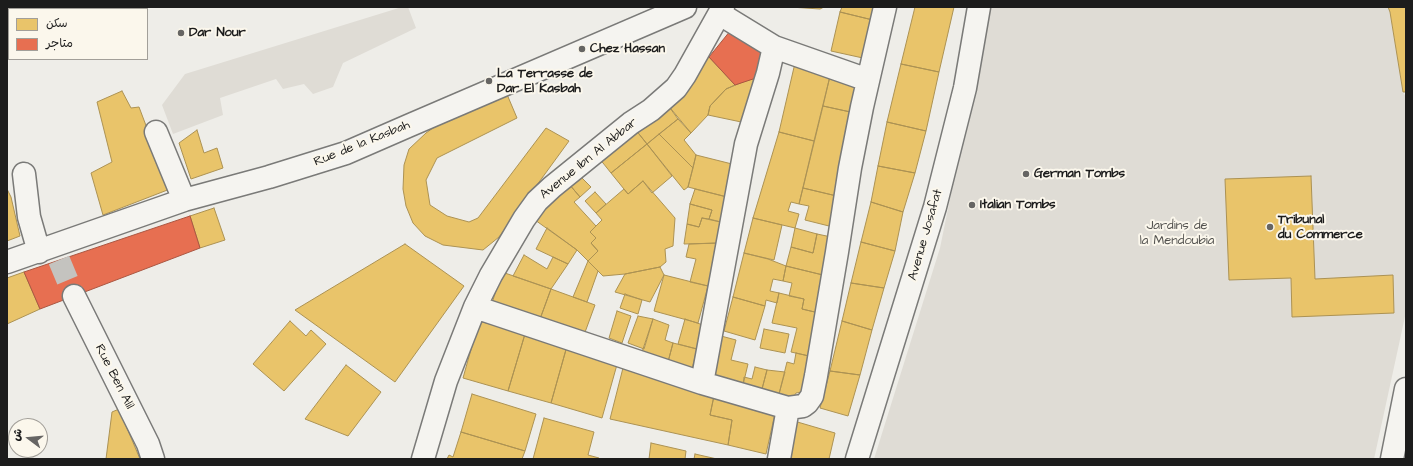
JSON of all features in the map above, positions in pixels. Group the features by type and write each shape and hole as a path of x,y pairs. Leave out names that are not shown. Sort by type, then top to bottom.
{"street":[{"name":"Rue de la Kasbah","path":"7,262 50,253 184,200 269,177 346,153 685,7"},
{"path":"475,306 702,383 788,408 803,406 808,403 814,388 850,168 885,7"},
{"name":"Avenue Josafat","path":"857,459 935,207 965,88 979,7"},
{"path":"721,10 774,47 868,80"},
{"name":"Avenue Ibn Al Abbar","path":"423,459 446,381 475,306 491,275 524,219 537,201 572,169 631,123 651,110 676,88 685,75 721,10"},
{"path":"702,383 746,144 768,73 774,47"},
{"path":"156,132 184,200"},
{"path":"24,174 29,217 50,253"},
{"name":"Rue Ben Alil","path":"74,296 148,444 153,459"},
{"path":"1392,459 1406,388"},
{"path":"779,459 788,408"}],"green space":[{"path":"402,7 408,7 416,28 343,63 333,87 313,94 304,84 283,89 276,79 220,98 223,115 173,134 162,105 185,74"},
{"name":"Jardins de la Mendoubia","path":"989,7 1388,7 1403,92 1406,97 1406,312 1374,459 874,459 940,248"}],"building: سكن":[{"path":"790,7 824,7 820,9"},
{"path":"842,7 885,7 881,22 840,12"},
{"path":"915,7 954,7 939,72 901,64"},
{"path":"1388,7 1406,7 1406,92 1403,92"},
{"path":"840,12 881,22 872,60 831,51"},
{"path":"709,57 735,85 726,89 710,106 708,115 691,133 667,104"},
{"path":"795,63 831,72 814,141 779,132"},
{"path":"901,64 939,72 926,131 887,122"},
{"path":"831,72 863,79 855,113 823,106"},
{"path":"756,78 746,123 708,115 710,106 726,89"},
{"path":"122,91 131,108 139,107 170,189 103,215 91,173 112,162 97,102"},
{"path":"506,92 517,118 437,158 426,180 430,205 447,216 469,222 478,218 546,128 569,141 499,237 483,250 443,245 425,236 413,223 406,206 403,189 404,165 409,149 426,133 447,118"},
{"path":"667,104 678,119 647,144 635,129"},
{"path":"823,106 855,113 841,197 803,188"},
{"path":"678,119 691,133 684,140 696,155 693,168 659,134"},
{"path":"887,122 926,131 915,173 878,166"},
{"path":"635,129 647,144 611,173 599,158"},
{"path":"197,130 204,153 217,148 223,168 191,179 179,143"},
{"path":"779,132 814,141 799,204 791,202 788,211 799,214 795,228 753,218"},
{"path":"659,134 693,168 688,187 684,190 647,144"},
{"path":"647,144 672,176 652,193 643,181 628,194 611,173"},
{"path":"696,155 740,166 731,198 688,187"},
{"path":"878,166 915,173 903,212 871,202"},
{"path":"579,175 591,187 580,197 569,184"},
{"name":"Tribunal du Commerce","path":"1311,176 1315,279 1393,275 1394,313 1292,317 1291,278 1229,280 1225,179"},
{"path":"643,181 675,218 673,246 665,249 666,262 660,267 625,274 603,276 588,261 598,251 591,243 596,238 590,232 602,220 596,213 624,189 628,194"},
{"path":"569,184 580,197 574,202 596,226 590,232 596,238 591,243 598,251 588,261 577,250 535,220"},
{"path":"803,188 841,197 833,227 805,220 809,206 799,204"},
{"path":"7,189 11,197 20,236 7,241"},
{"path":"695,189 731,198 725,223 709,219 712,210 690,204"},
{"path":"595,192 606,204 596,213 585,201"},
{"path":"871,202 903,212 895,251 861,242"},
{"path":"690,204 712,210 709,219 702,218 699,227 687,224"},
{"path":"214,208 225,240 200,248 190,216"},
{"path":"702,218 725,223 719,243 684,244 687,224 699,227"},
{"path":"753,218 782,225 774,260 744,253"},
{"path":"547,228 577,250 568,264 536,249"},
{"path":"795,228 817,234 813,253 791,247"},
{"path":"817,234 836,238 827,276 786,266 791,247 813,253"},
{"path":"861,242 895,251 884,288 851,283"},
{"path":"719,243 708,286 690,282 696,259 686,257 689,244"},
{"path":"405,244 464,286 395,382 295,310"},
{"path":"744,253 768,259 786,266 783,281 773,279 770,291 779,293 777,303 766,300 765,306 733,297"},
{"path":"524,255 547,269 553,257 568,264 551,289 513,276"},
{"path":"588,261 598,271 587,302 573,297"},
{"path":"786,266 827,276 819,313 802,309 804,299 789,296 792,283 783,281"},
{"path":"660,267 664,275 650,302 615,292 625,274"},
{"path":"24,272 40,309 7,324 7,278"},
{"path":"502,272 551,289 540,319 492,303"},
{"path":"664,275 708,286 698,323 654,311"},
{"path":"851,283 884,288 872,330 842,321"},
{"path":"551,289 595,305 584,335 540,319"},
{"path":"779,293 804,299 802,309 819,313 809,356 791,352 797,328 772,323"},
{"path":"625,294 642,300 638,314 620,308"},
{"path":"733,297 765,306 755,340 724,331"},
{"path":"617,311 631,316 622,343 609,338"},
{"path":"638,316 653,319 644,349 628,343"},
{"path":"653,319 669,325 665,340 673,343 668,362 641,355"},
{"path":"685,319 703,325 697,349 678,344"},
{"path":"290,321 306,336 311,330 326,344 284,391 253,364"},
{"path":"479,321 525,334 508,391 463,378"},
{"path":"842,321 872,330 860,375 830,371"},
{"path":"764,329 789,334 785,353 760,348"},
{"path":"525,334 567,346 551,403 508,391"},
{"path":"721,336 736,340 731,360 748,364 743,385 711,377"},
{"path":"673,343 697,349 692,369 668,362"},
{"path":"567,346 618,361 602,418 551,403"},
{"path":"796,353 809,356 802,392 796,393 793,398 779,394 787,362 794,364"},
{"path":"624,364 715,391 710,415 732,420 728,445 610,419"},
{"path":"346,365 381,392 348,436 305,419"},
{"path":"755,367 767,370 762,389 743,385 744,377 752,379"},
{"path":"767,370 785,372 779,394 762,389"},
{"path":"830,371 860,375 848,416 820,408"},
{"path":"715,391 776,409 766,454 728,445 732,420 710,415"},
{"path":"472,394 536,414 525,451 461,432"},
{"path":"119,409 140,459 106,459 112,412"},
{"path":"544,418 594,432 588,455 599,458 533,459"},
{"path":"794,421 835,433 829,459 785,459"},
{"path":"461,432 525,451 522,459 447,459 449,455 453,457"},
{"path":"651,443 686,451 685,459 649,459"},
{"path":"695,454 717,459 694,459"}],"building: متاجر":[{"path":"735,25 772,50 756,78 735,85 709,57"},
{"path":"190,216 200,248 40,309 24,272"}],"tunnel":[{"path":"59,260 74,296"}],"place":[{"name":"Dar Nour","path":"181,33"},
{"name":"Chez Hassan","path":"582,49"},
{"name":"La Terrasse de Dar El Kasbah","path":"489,81"},
{"name":"German Tombs","path":"1026,174"},
{"name":"Italian Tombs","path":"972,205"},
{"name":"Tribunal du Commerce","path":"1270,227"}]}
